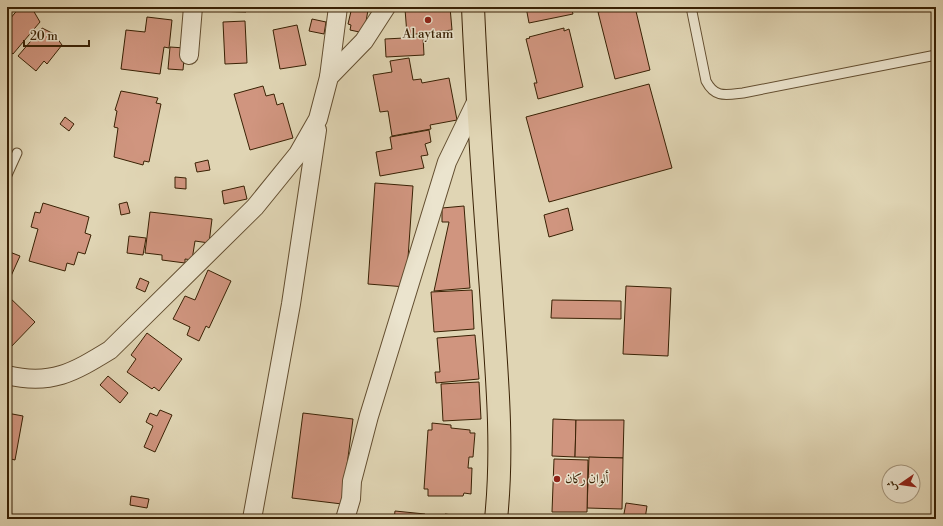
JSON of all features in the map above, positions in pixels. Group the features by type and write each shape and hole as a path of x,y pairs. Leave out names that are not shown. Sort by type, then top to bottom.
{"main road":[{"path":"473,7 477,100 498,370 500,483 496,519"}],"street":[{"path":"188,55 193,7"},
{"path":"252,519 291,304 318,119 329,77 338,7"},
{"path":"329,77 364,41 386,7"},
{"path":"345,519 351,499 352,481 369,416 447,162 477,100"},
{"path":"7,375 23,379 55,378 83,367 110,350 255,207 298,154 318,119"}],"lane":[{"path":"690,7 706,81 711,90 719,94 743,93 936,56"},
{"path":"7,175 17,153"}],"building":[{"path":"20,7 28,7 33,10 40,22 13,54 7,49 7,20 9,20"},
{"path":"212,7 246,7 246,12 212,11"},
{"path":"266,7 321,7 321,8 267,11"},
{"path":"352,7 377,7 376,11 368,10 364,33 350,30 351,25 348,24"},
{"name":"Al aytam","path":"407,7 450,7 452,30 407,35 405,9"},
{"path":"526,7 571,7 573,14 529,23"},
{"path":"621,7 635,7 650,70 615,79 598,12"},
{"path":"147,17 172,20 169,48 164,47 160,74 121,69 126,30 145,32"},
{"path":"312,19 326,22 324,34 309,31"},
{"path":"245,21 247,63 225,64 223,22"},
{"path":"297,25 306,65 280,69 273,30"},
{"path":"42,28 54,34 62,45 47,64 44,61 36,71 18,56"},
{"path":"564,28 564,31 569,29 583,87 538,99 534,83 537,83 526,39"},
{"path":"423,37 424,55 386,57 385,39"},
{"path":"170,47 185,48 183,70 168,69"},
{"path":"409,58 413,80 421,79 422,83 449,78 457,120 430,125 431,129 392,136 388,111 380,112 373,75 392,72 390,61"},
{"path":"649,84 672,168 549,202 526,117"},
{"path":"263,86 266,96 274,94 277,105 283,103 293,138 250,150 234,94"},
{"path":"121,91 158,98 156,103 161,104 149,162 144,161 143,165 114,157 118,128 114,127 117,111 115,110"},
{"path":"65,117 74,124 69,131 60,124"},
{"path":"429,130 431,142 425,144 428,155 421,156 424,168 380,176 376,152 392,149 390,137"},
{"path":"208,160 210,170 197,172 195,163"},
{"path":"175,177 186,178 186,189 175,188"},
{"path":"375,183 413,186 406,287 368,284"},
{"path":"244,186 247,199 224,204 222,191"},
{"path":"127,202 130,213 121,215 119,204"},
{"path":"43,203 89,217 85,233 91,235 85,254 78,252 74,265 67,263 65,271 29,261 38,229 31,227 35,212 40,213"},
{"path":"464,206 470,288 434,291 449,222 442,222 442,208"},
{"path":"568,208 573,230 549,237 544,215"},
{"path":"150,212 212,219 209,243 195,241 192,260 185,259 185,263 162,260 162,255 145,253"},
{"path":"129,236 146,238 143,255 127,253"},
{"path":"7,251 20,256 11,276 7,274"},
{"path":"208,270 231,281 209,328 206,326 199,341 187,335 190,327 173,319 185,296 195,300"},
{"path":"140,278 149,282 145,292 136,288"},
{"path":"626,286 671,288 668,356 623,354"},
{"path":"472,290 474,329 434,332 431,292"},
{"path":"7,295 35,322 9,349 7,347"},
{"path":"552,300 621,301 621,319 551,318"},
{"path":"147,333 182,359 159,391 154,387 152,389 127,372 136,359 131,355"},
{"path":"475,335 479,379 436,383 435,372 440,372 437,338"},
{"path":"108,376 128,393 120,403 100,385"},
{"path":"479,382 481,419 443,421 441,384"},
{"path":"160,410 172,415 155,452 144,447 153,426 146,422 150,413 157,416"},
{"path":"7,413 23,416 15,460 7,458"},
{"path":"303,413 353,419 342,504 292,498"},
{"path":"553,419 576,420 575,457 552,456"},
{"path":"576,420 624,420 623,458 575,457"},
{"path":"432,423 451,425 451,428 470,430 470,433 475,433 473,457 469,457 468,468 472,468 471,494 464,493 463,496 428,496 428,489 424,489 428,430 432,430"},
{"path":"589,457 623,458 622,509 587,508"},
{"path":"554,459 588,460 587,512 552,512"},
{"path":"131,496 149,499 147,508 130,505"},
{"path":"626,503 647,506 645,519 623,519"},
{"path":"395,511 425,514 425,519 394,519"},
{"path":"445,514 475,518 475,519 444,519"}],"place":[{"name":"Al aytam","path":"428,20"},
{"name":"ألوان ركان","path":"557,479"}]}
